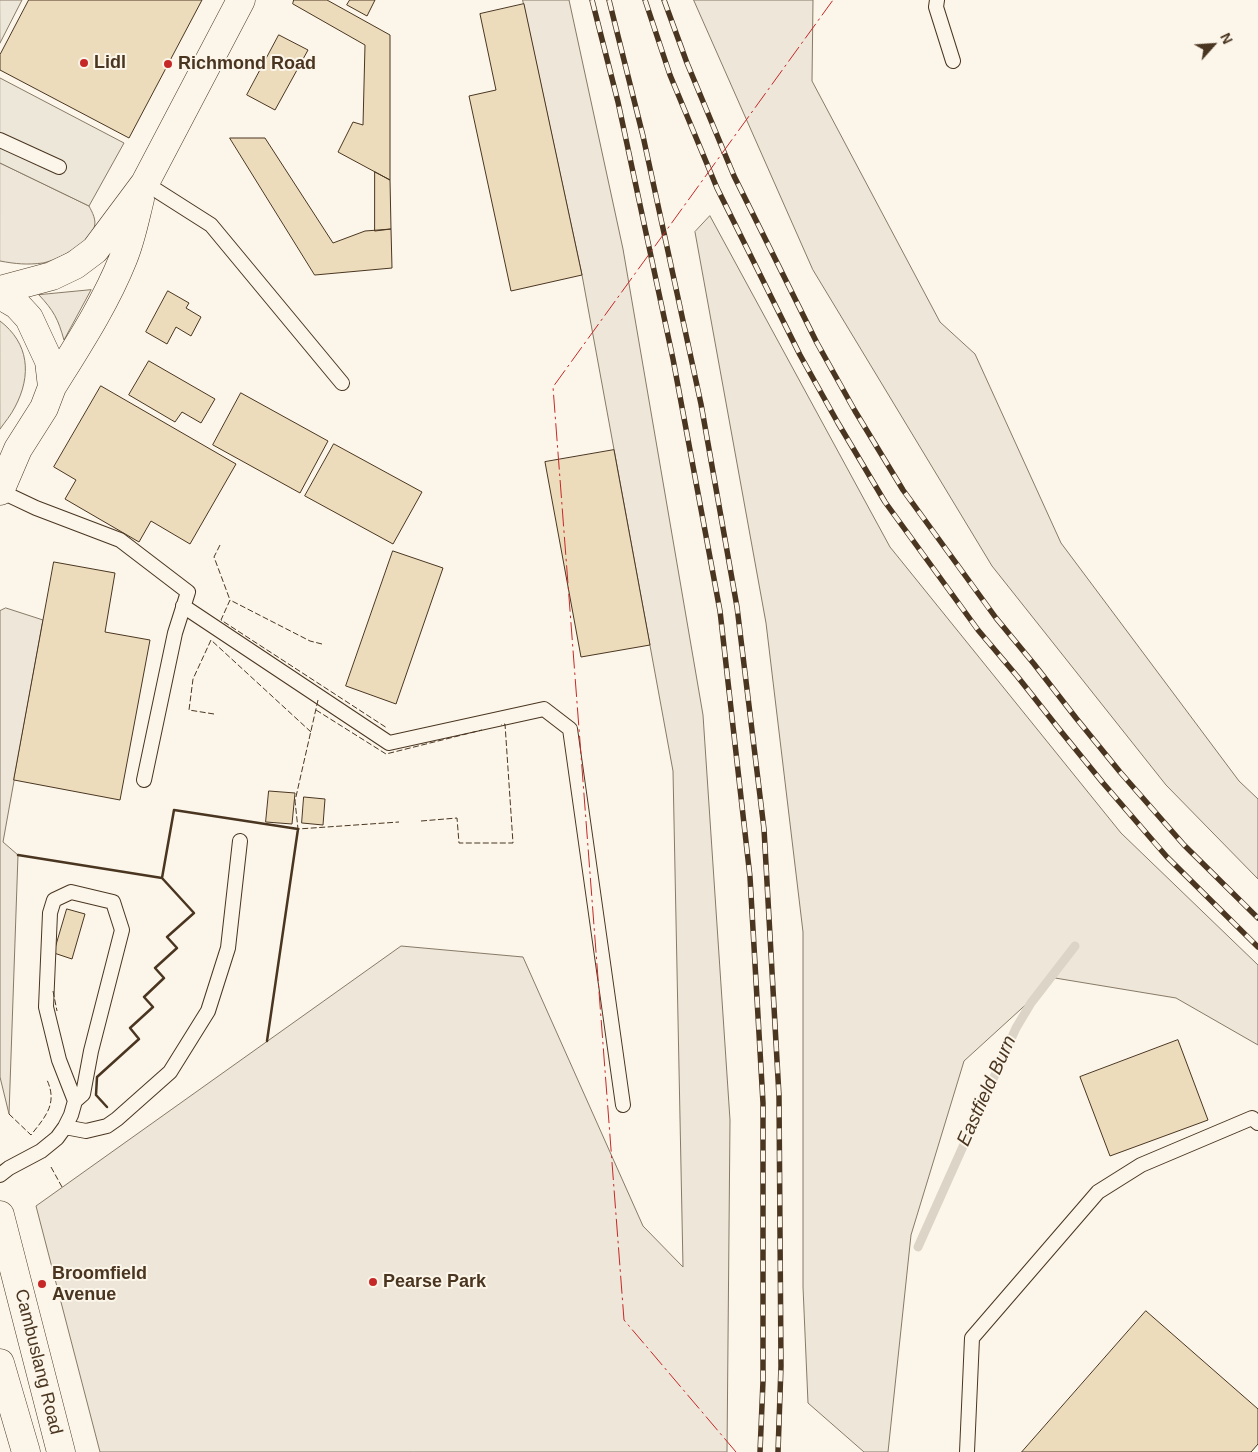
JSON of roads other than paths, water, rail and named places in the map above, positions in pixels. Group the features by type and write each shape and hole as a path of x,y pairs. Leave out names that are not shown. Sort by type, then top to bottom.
{"main road":[{"path":"0,290 52,276 75,265 95,250 145,184 241,0"},
{"path":"0,491 9,454 44,408 52,386 99,309 124,258 145,184"},
{"path":"0,295 16,305 30,318 49,360 52,386"},
{"name":"Cambuslang Road","path":"0,1215 61,1452"},
{"path":"0,1363 26,1452"}],"lane":[{"path":"937,0 936,7 953,61"},
{"path":"0,140 59,167"},
{"path":"145,184 212,225 342,383"},
{"path":"0,491 36,508 120,540 188,592 175,633 144,780"},
{"path":"183,606 389,743 544,710 570,729 623,1105"},
{"path":"65,1127 86,1131 107,1126 117,1119 170,1072 208,1011 228,948 240,841"},
{"path":"0,1175 41,1151 57,1138 65,1127 74,1101 83,1094 91,1051 122,930 113,902 71,892 54,900 50,913 46,1007 58,1060 74,1101"},
{"path":"967,1452 972,1338 1098,1192 1141,1165 1252,1118 1258,1123"}],"waterway":[{"name":"Eastfield Burn","path":"918,1247 1016,1028 1031,1003 1075,946"}],"railway":[{"path":"592,0 618,102 673,359 720,611 750,877 763,1103 763,1381 760,1452"},
{"path":"609,0 643,136 701,404 737,607 764,829 779,1096 781,1366 778,1452"},
{"path":"645,0 670,75 717,188 800,355 885,502 978,630 1103,783 1167,857 1258,947"},
{"path":"664,0 687,63 734,176 817,343 855,411 903,490 996,618 1120,772 1184,845 1258,918"}],"place":[{"name":"Lidl","path":"84,63"},
{"name":"Richmond Road","path":"168,64"},
{"name":"Pearse Park","path":"373,1282"},
{"name":"Broomfield Avenue","path":"42,1284"}]}
